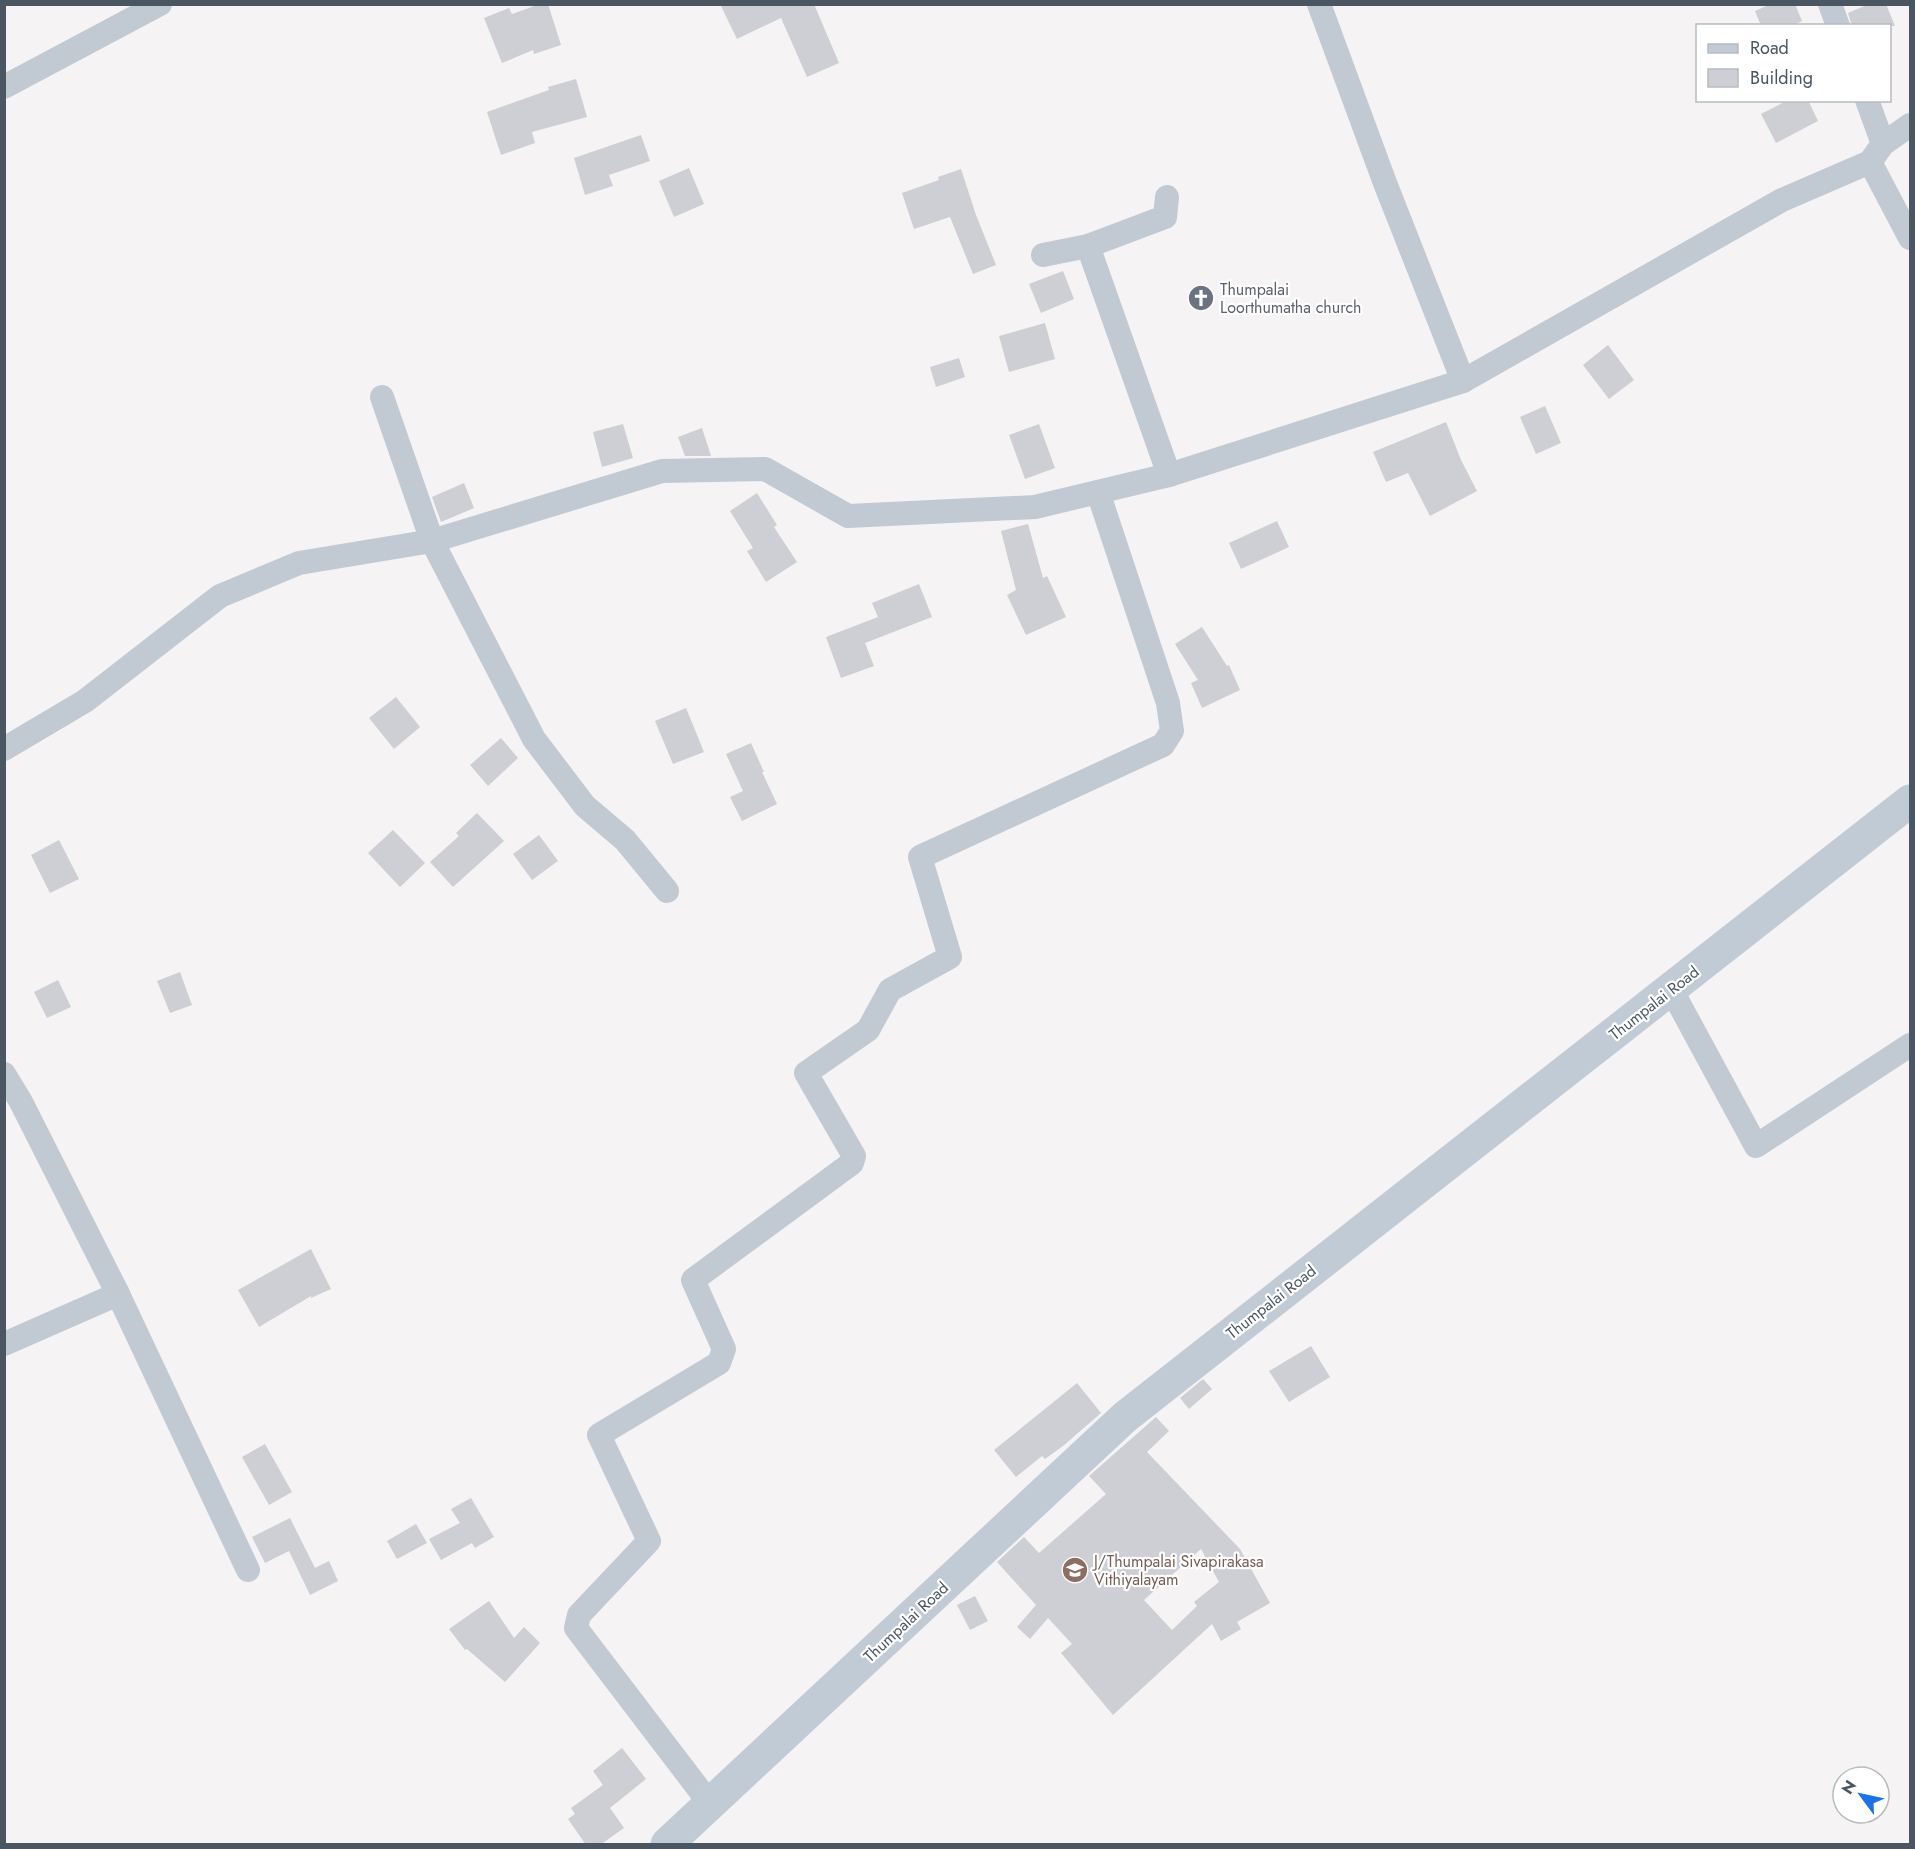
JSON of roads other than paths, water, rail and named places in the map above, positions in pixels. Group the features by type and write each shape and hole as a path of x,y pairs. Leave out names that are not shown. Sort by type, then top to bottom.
{"street":[{"path":"4,87 160,4"},
{"path":"1319,4 1385,183 1463,381"},
{"path":"1830,4 1837,24"},
{"path":"1867,102 1877,153 1911,238"},
{"path":"4,749 85,701 220,596 299,562 432,542 662,471 765,469 848,516 1035,507 1169,475 1463,381 1782,200 1877,153 1911,125"},
{"path":"1043,255 1088,246 1165,217 1167,197"},
{"path":"1088,246 1169,475"},
{"path":"382,398 432,542 534,739 585,806 625,840 667,891"},
{"path":"711,1805 576,1628 579,1615 649,1541 599,1435 719,1363 724,1349 693,1280 852,1163 854,1156 806,1073 868,1030 890,990 950,957 920,856 1163,745 1172,731 1168,703 1098,492"},
{"name":"Thumpalai Road","path":"667,1845 1125,1417 1911,801"},
{"path":"1671,989 1756,1146 1911,1045"},
{"path":"4,1074 21,1102 118,1294 248,1570"},
{"path":"4,1344 118,1294"}],"place":[{"name":"Thumpalai Loorthumatha church","path":"1201,298"},
{"name":"J/Thumpalai Sivapirakasa Vithiyalayam","path":"1075,1570"}]}
